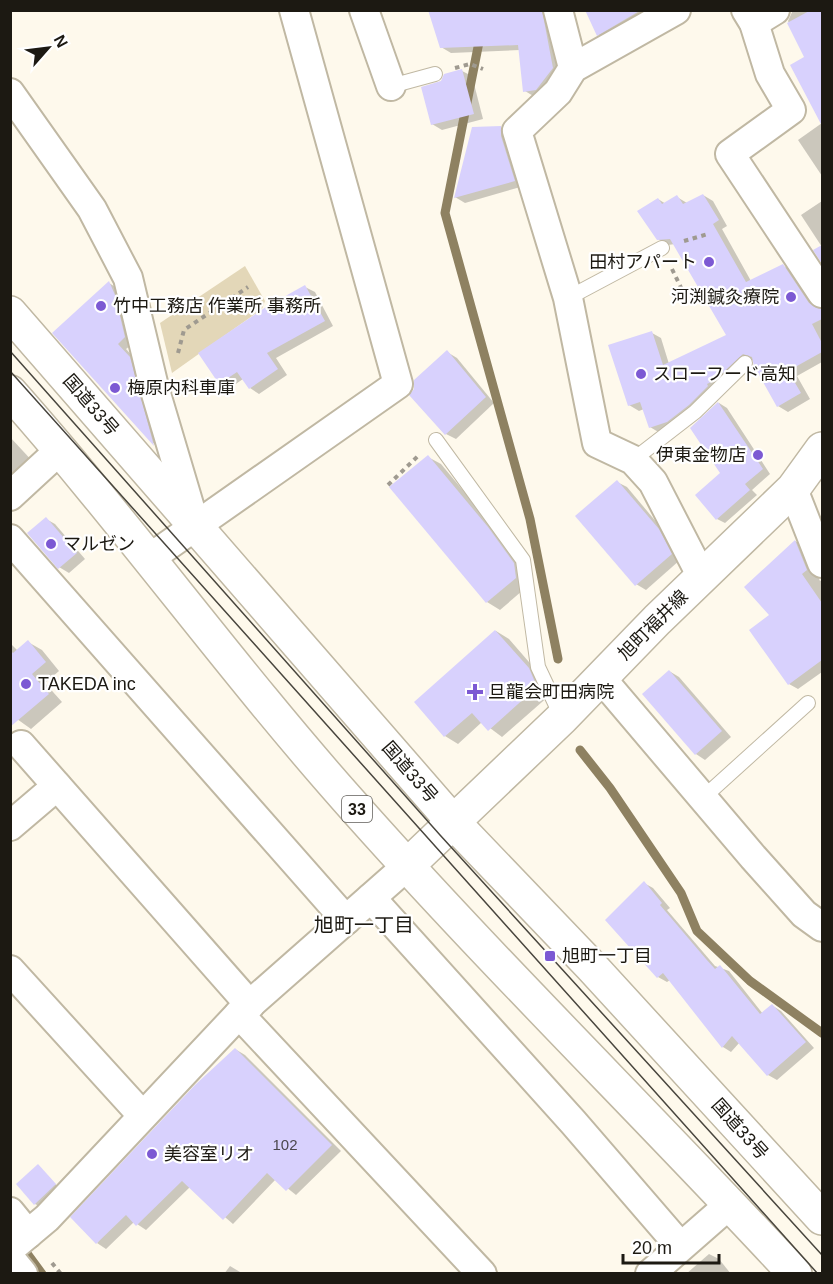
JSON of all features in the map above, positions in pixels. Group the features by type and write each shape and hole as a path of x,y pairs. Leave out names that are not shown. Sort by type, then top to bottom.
{"main road":[{"name":"国道33号","path":"10,313 454,823 591,966 822,1218"},
{"name":"33","path":"10,392 61,449 283,725 407,866 730,1203 795,1274"},
{"name":"旭町福井線","path":"407,866 562,718 793,489 822,449"}],"street":[{"path":"150,558 398,384 294,10"},
{"path":"364,10 391,86"},
{"path":"558,10 573,68"},
{"path":"676,10 573,68 558,92 517,131 568,298 597,443 633,460 653,482 702,577"},
{"path":"758,15 770,74 791,110 730,154 822,293"},
{"path":"10,93 92,209 128,278 154,387 195,527"},
{"path":"10,496 61,449"},
{"path":"793,489 822,563"},
{"path":"10,539 346,920"},
{"path":"601,678 796,906 822,927"},
{"path":"21,745 244,1010 482,1274"},
{"path":"10,826 57,786"},
{"path":"17,1245 47,1218 142,1114 244,1010 407,866"},
{"path":"371,898 573,1122 680,1246"},
{"path":"10,970 142,1114"},
{"path":"650,1274 730,1203"},
{"path":"10,1212 23,1274"}],"lane":[{"path":"391,86 435,74"},
{"path":"568,298 662,248"},
{"path":"633,460 695,412 745,363"},
{"path":"436,440 523,560 538,667 562,718"},
{"path":"704,797 808,703"}],"path":[{"path":"470,64 483,69"},
{"path":"662,248 686,298"},
{"path":"388,485 436,440"}],"shaded area":[{"path":"245,266 265,301 262,309 172,373 160,323"}],"building":[{"path":"428,10 542,10 553,68 536,90 523,92 518,45 440,48"},
{"path":"585,10 641,10 597,36"},
{"path":"811,10 822,10 822,126 790,65 804,57 787,23"},
{"path":"462,69 474,114 431,125 421,87 441,81 444,74"},
{"path":"501,126 501,136 515,181 454,198 472,127"},
{"path":"703,194 719,220 713,224 746,282 783,264 809,303 822,309 822,319 812,324 822,343 822,352 788,371 801,393 777,407 754,366 752,357 743,354 715,380 707,384 708,386 689,405 667,422 649,428 640,402 628,406 608,345 652,331 663,365 726,335 670,239 657,240 637,211 658,198 662,204 677,195 683,204"},
{"path":"822,245 822,264 813,250"},
{"path":"109,281 115,295 125,337 118,344 130,357 154,446 52,333"},
{"path":"305,285 325,321 267,353 278,369 249,389 237,372 219,384 198,353 266,307"},
{"path":"447,350 486,397 445,435 409,395 414,389 414,380"},
{"path":"718,402 763,469 745,484 750,490 716,520 695,495 720,473 690,428"},
{"path":"428,455 488,527 514,563 516,578 486,603 389,487"},
{"path":"617,480 659,529 672,554 635,586 575,516"},
{"name":"マルゼン","path":"46,517 77,553 58,569 27,533"},
{"path":"795,540 807,570 802,574 822,603 822,660 788,685 749,630 769,615 744,587"},
{"path":"495,630 529,668 537,687 488,731 472,713 444,737 414,702"},
{"name":"TAKEDA inc","path":"28,640 46,662 32,674 49,694 10,727 10,650 13,653"},
{"path":"669,670 722,731 695,755 642,694"},
{"path":"644,881 662,903 660,905 706,959 715,969 720,965 760,1014 772,1004 806,1042 767,1076 732,1036 722,1048 663,973 657,978 605,920"},
{"path":"235,1048 332,1145 286,1191 267,1173 223,1220 182,1181 136,1226 126,1215 96,1244 70,1217 195,1085"},
{"path":"38,1164 56,1184 34,1205 16,1184"}],"waterway":[{"path":"480,37 445,213 530,519 558,659"},
{"path":"580,750 610,788 681,893 697,931 750,981 822,1033"},
{"path":"20,1244 42,1274"}],"tram line":[{"path":"10,351 440,835 822,1255"},
{"path":"10,371 818,1274"}],"place":[{"name":"田村アパート","path":"709,262"},
{"name":"河渕鍼灸療院","path":"791,297"},
{"name":"竹中工務店 作業所 事務所","path":"101,306"},
{"name":"スローフード高知","path":"641,374"},
{"name":"梅原内科車庫","path":"115,388"},
{"name":"伊東金物店","path":"758,455"},
{"name":"マルゼン","path":"51,544"},
{"name":"TAKEDA inc","path":"26,684"},
{"name":"旦龍会町田病院","path":"475,692"},
{"name":"旭町一丁目","path":"550,956"},
{"name":"美容室リオ","path":"152,1154"}],"district":[{"name":"旭町一丁目","path":"364,925"}]}
